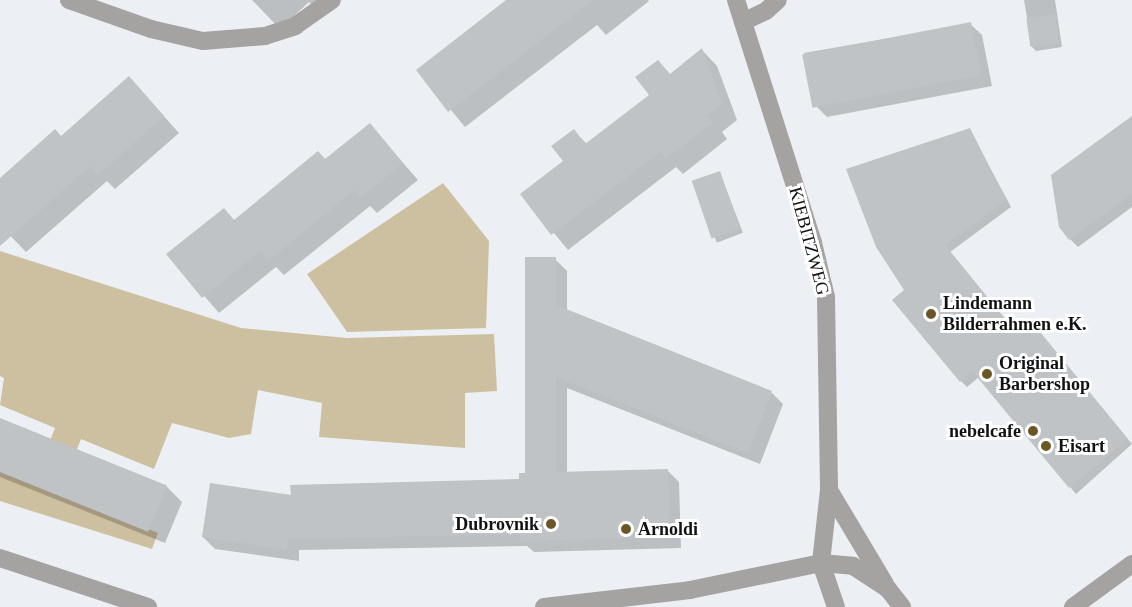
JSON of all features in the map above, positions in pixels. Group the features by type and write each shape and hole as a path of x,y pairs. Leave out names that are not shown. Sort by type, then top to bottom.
{"street":[{"path":"69,0 151,29 203,41 265,36 295,26 332,0"},
{"name":"KIEBITZWEG","path":"736,0 813,243 826,297 830,490 821,563"},
{"path":"743,22 766,11 778,0"},
{"name":"KIEBITZWEG","path":"830,490 888,589"},
{"path":"0,558 148,607"},
{"path":"821,563 836,607"},
{"path":"544,607 690,590 821,563 853,566 888,589 902,607"},
{"path":"1073,607 1132,564"}],"shaded area":[{"path":"443,183 489,241 486,328 347,332 307,274"},
{"path":"0,251 241,328 347,338 494,334 497,391 465,393 465,448 319,437 322,403 258,390 251,434 229,438 172,423 154,469 81,439 60,494 158,533 152,549 0,501 0,469 34,482 55,428 0,405 4,378 0,376"}],"building":[{"path":"506,0 593,0 448,112 416,70"},
{"path":"1055,14 1059,43 1030,47 1026,18"},
{"path":"971,22 981,75 812,108 802,55"},
{"path":"702,48 722,104 707,116 712,123 666,159 660,152 551,235 520,194 563,161 551,146 574,129 585,144 649,95 635,77 658,60 670,74"},
{"path":"129,76 164,116 98,175 90,166 0,246 0,178 55,129 61,136"},
{"path":"1132,116 1132,194 1069,240 1059,227 1051,175"},
{"path":"370,123 403,163 360,198 354,190 268,261 260,251 202,298 166,254 224,208 234,220 318,151 325,159"},
{"path":"970,128 1006,200 945,245 1016,332 1031,321 1128,439 1069,488 972,371 960,382 892,300 904,290 876,247 846,169"},
{"path":"720,171 740,229 711,238 692,181"},
{"path":"525,257 556,257 556,305 772,391 748,453 556,377 556,472 668,469 670,537 520,541 520,534 288,539 287,550 202,537 210,483 291,495 290,485 519,479 519,473 525,473"},
{"path":"0,418 167,485 148,532 0,472"}],"place":[{"name":"Lindemann Bilderrahmen e.K.","path":"931,314"},
{"name":"Original Barbershop","path":"987,374"},
{"name":"nebelcafe","path":"1033,431"},
{"name":"Eisart","path":"1046,446"},
{"name":"Dubrovnik","path":"551,524"},
{"name":"Arnoldi","path":"626,529"}]}
